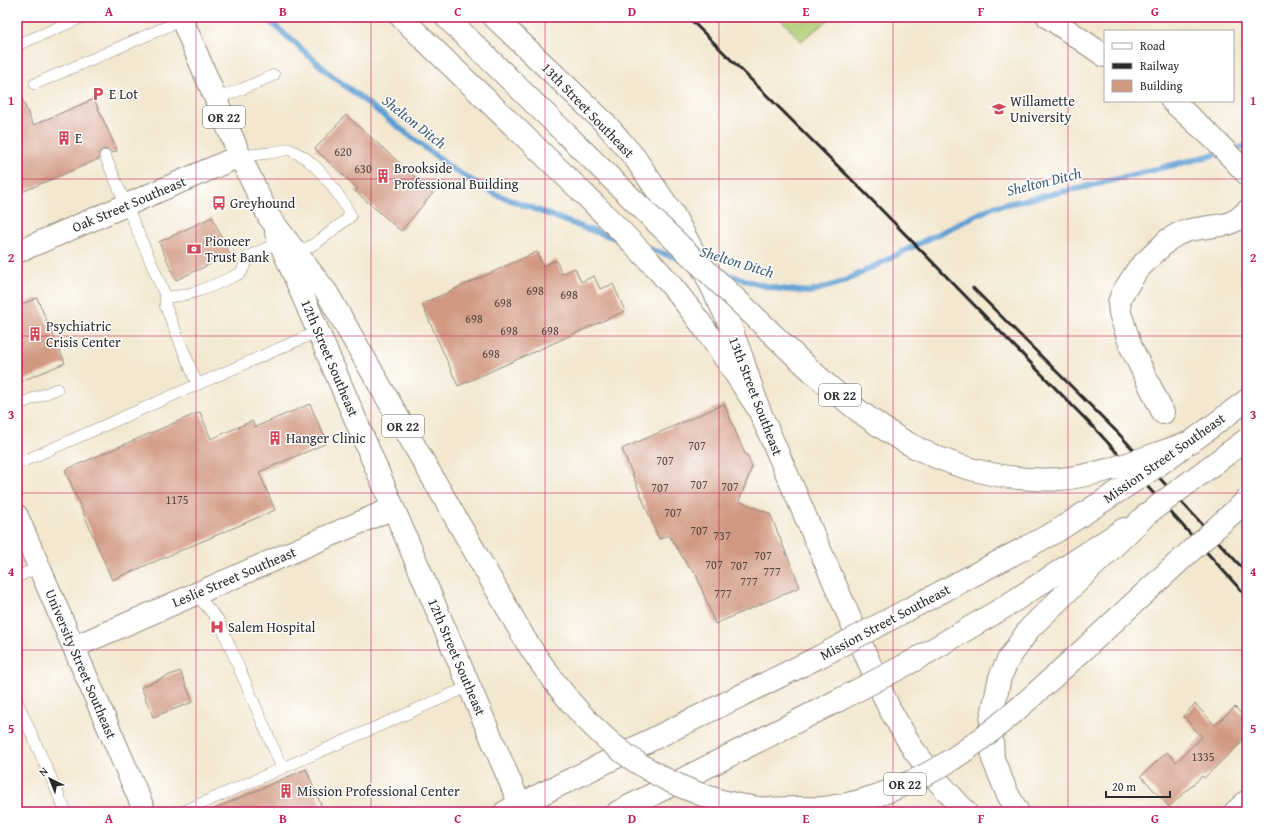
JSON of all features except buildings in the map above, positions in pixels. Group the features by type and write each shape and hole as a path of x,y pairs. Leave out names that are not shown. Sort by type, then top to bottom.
{"main road":[{"path":"401,17 559,169 639,249 670,284 694,316 728,363 759,410"},
{"name":"OR 22","path":"446,17 792,353 845,400 881,427 923,451 958,466 989,473 1021,478 1059,479 1094,474 1191,442"},
{"name":"13th Street Southeast","path":"494,17 604,123 635,158 673,214 720,304 741,355 759,410 889,708 913,749 935,778 966,812"},
{"path":"1048,17 1104,55"},
{"name":"OR 22","path":"181,19 240,156 269,217 288,249 327,293 526,641 544,669 586,720 616,747 655,773 690,790 724,802 759,808 830,807 872,797 911,782 953,759 981,739 1038,691 1247,500"},
{"path":"1173,102 1231,155 1247,174"},
{"name":"Oak Street Southeast","path":"17,252 240,156"},
{"path":"1162,413 1131,347 1120,313 1119,304 1122,294 1138,269 1168,240 1189,230 1228,224 1238,219 1247,211"},
{"name":"12th Street Southeast","path":"288,249 319,331 470,686 516,810"},
{"name":"Mission Street Southeast","path":"516,810 819,657 1057,531 1157,466 1247,400"},
{"path":"1018,812 1006,793 993,759 991,720 1000,677 1008,660 1029,629 1084,565 1147,514 1247,439"},
{"name":"Leslie Street Southeast","path":"74,646 393,508"},
{"name":"University Street Southeast","path":"17,516 145,812"},
{"path":"618,812 840,700 913,661 1003,608 1084,565"},
{"path":"1235,812 1247,801"}],"lane":[{"path":"17,45 83,17"},
{"path":"35,84 181,19"},
{"path":"216,98 242,89 274,75"},
{"path":"166,296 177,296 201,291 241,273 249,256 319,242 352,216 336,189 310,161 289,149 270,153 240,156"},
{"path":"105,156 166,296 165,305 197,384"},
{"path":"17,464 319,331"},
{"path":"17,405 57,389"},
{"path":"17,576 39,567"},
{"path":"196,594 219,621 282,768"},
{"path":"182,812 470,686"},
{"path":"17,701 66,812"}],"green space":[{"path":"779,17 832,17 801,41"}],"waterway":[{"name":"Shelton Ditch","path":"265,17 330,74 454,170 495,194 587,229 618,239"},
{"name":"Shelton Ditch","path":"1232,151 1247,145"},
{"name":"Shelton Ditch","path":"718,271 757,284 780,289 810,292 843,282 993,207 1093,185 1221,153"},
{"name":"Shelton Ditch","path":"649,249 684,260"}],"railway":[{"path":"688,17 865,193 1100,434 1247,597"},
{"path":"973,288 1119,434 1247,573"}],"place":[{"name":"E Lot","path":"98,94"},
{"name":"Willamette University","path":"999,109"},
{"name":"E","path":"64,138"},
{"name":"Brookside Professional Building","path":"383,176"},
{"name":"Greyhound","path":"219,203"},
{"name":"Pioneer Trust Bank","path":"194,249"},
{"name":"Psychiatric Crisis Center","path":"35,334"},
{"name":"Hanger Clinic","path":"275,438"},
{"name":"Salem Hospital","path":"217,627"},
{"name":"Mission Professional Center","path":"286,791"}]}
